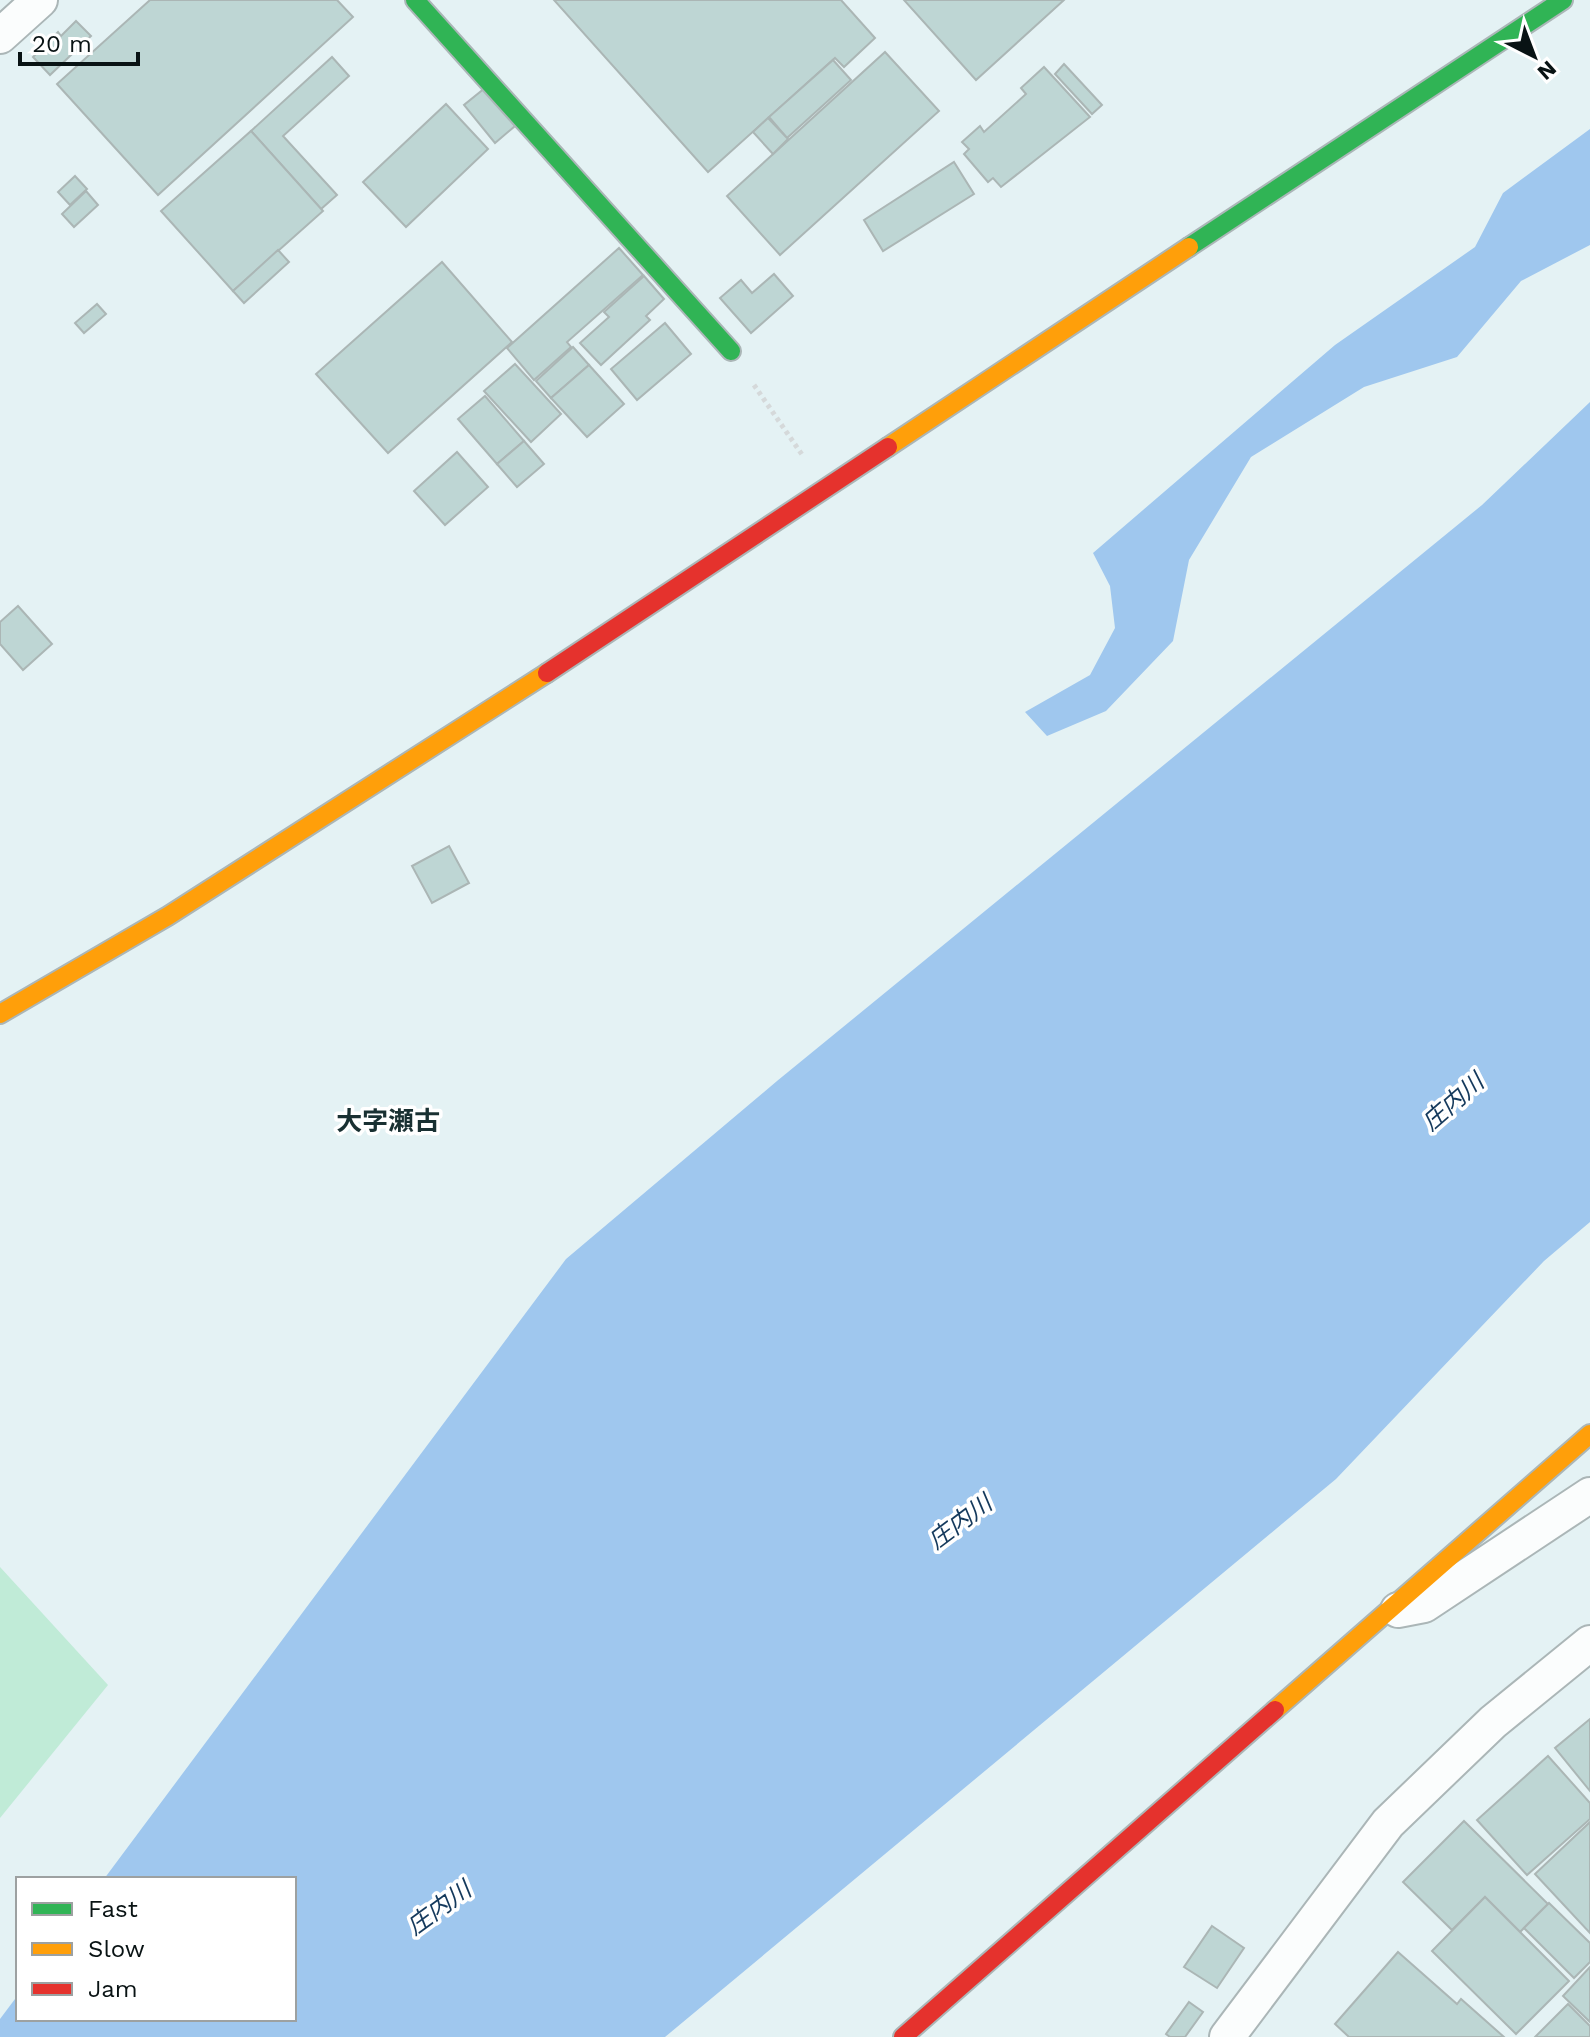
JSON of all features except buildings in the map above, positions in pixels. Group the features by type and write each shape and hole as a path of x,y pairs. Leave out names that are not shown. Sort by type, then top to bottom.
{"street":[{"path":"0,36 40,0"},
{"path":"415,0 731,351"},
{"path":"0,1014 208,891 501,703 1563,0"},
{"path":"903,2037 1590,1434"},
{"path":"1386,1612 1424,1605 1590,1495"},
{"path":"1227,2037 1388,1823 1493,1722 1590,1643"}],"path":[{"path":"731,351 826,489"}],"green space":[{"path":"0,1567 108,1685 0,1818"}],"water":[{"path":"1590,129 1590,245 1521,281 1457,357 1364,387 1251,457 1189,560 1173,641 1106,711 1047,736 1025,712 1090,675 1115,628 1110,586 1093,553 1335,345 1475,247 1503,193"},
{"name":"庄内川","path":"1590,402 1590,1222 1544,1261 1336,1479 665,2037 0,2037 0,2019 16,1998 16,2021 296,2021 296,1877 105,1877 566,1259 777,1081 1482,505"}],"traffic: fast":[{"path":"415,0 731,351"},
{"path":"1189,247 1563,0"}],"traffic: slow":[{"path":"888,447 1189,247"},
{"path":"0,1014 168,916 547,673"},
{"path":"1275,1710 1590,1434"}],"traffic: jam":[{"path":"547,673 888,447"},
{"path":"903,2037 1275,1710"}],"district":[{"name":"大字瀬古","path":"388,1121"}]}
